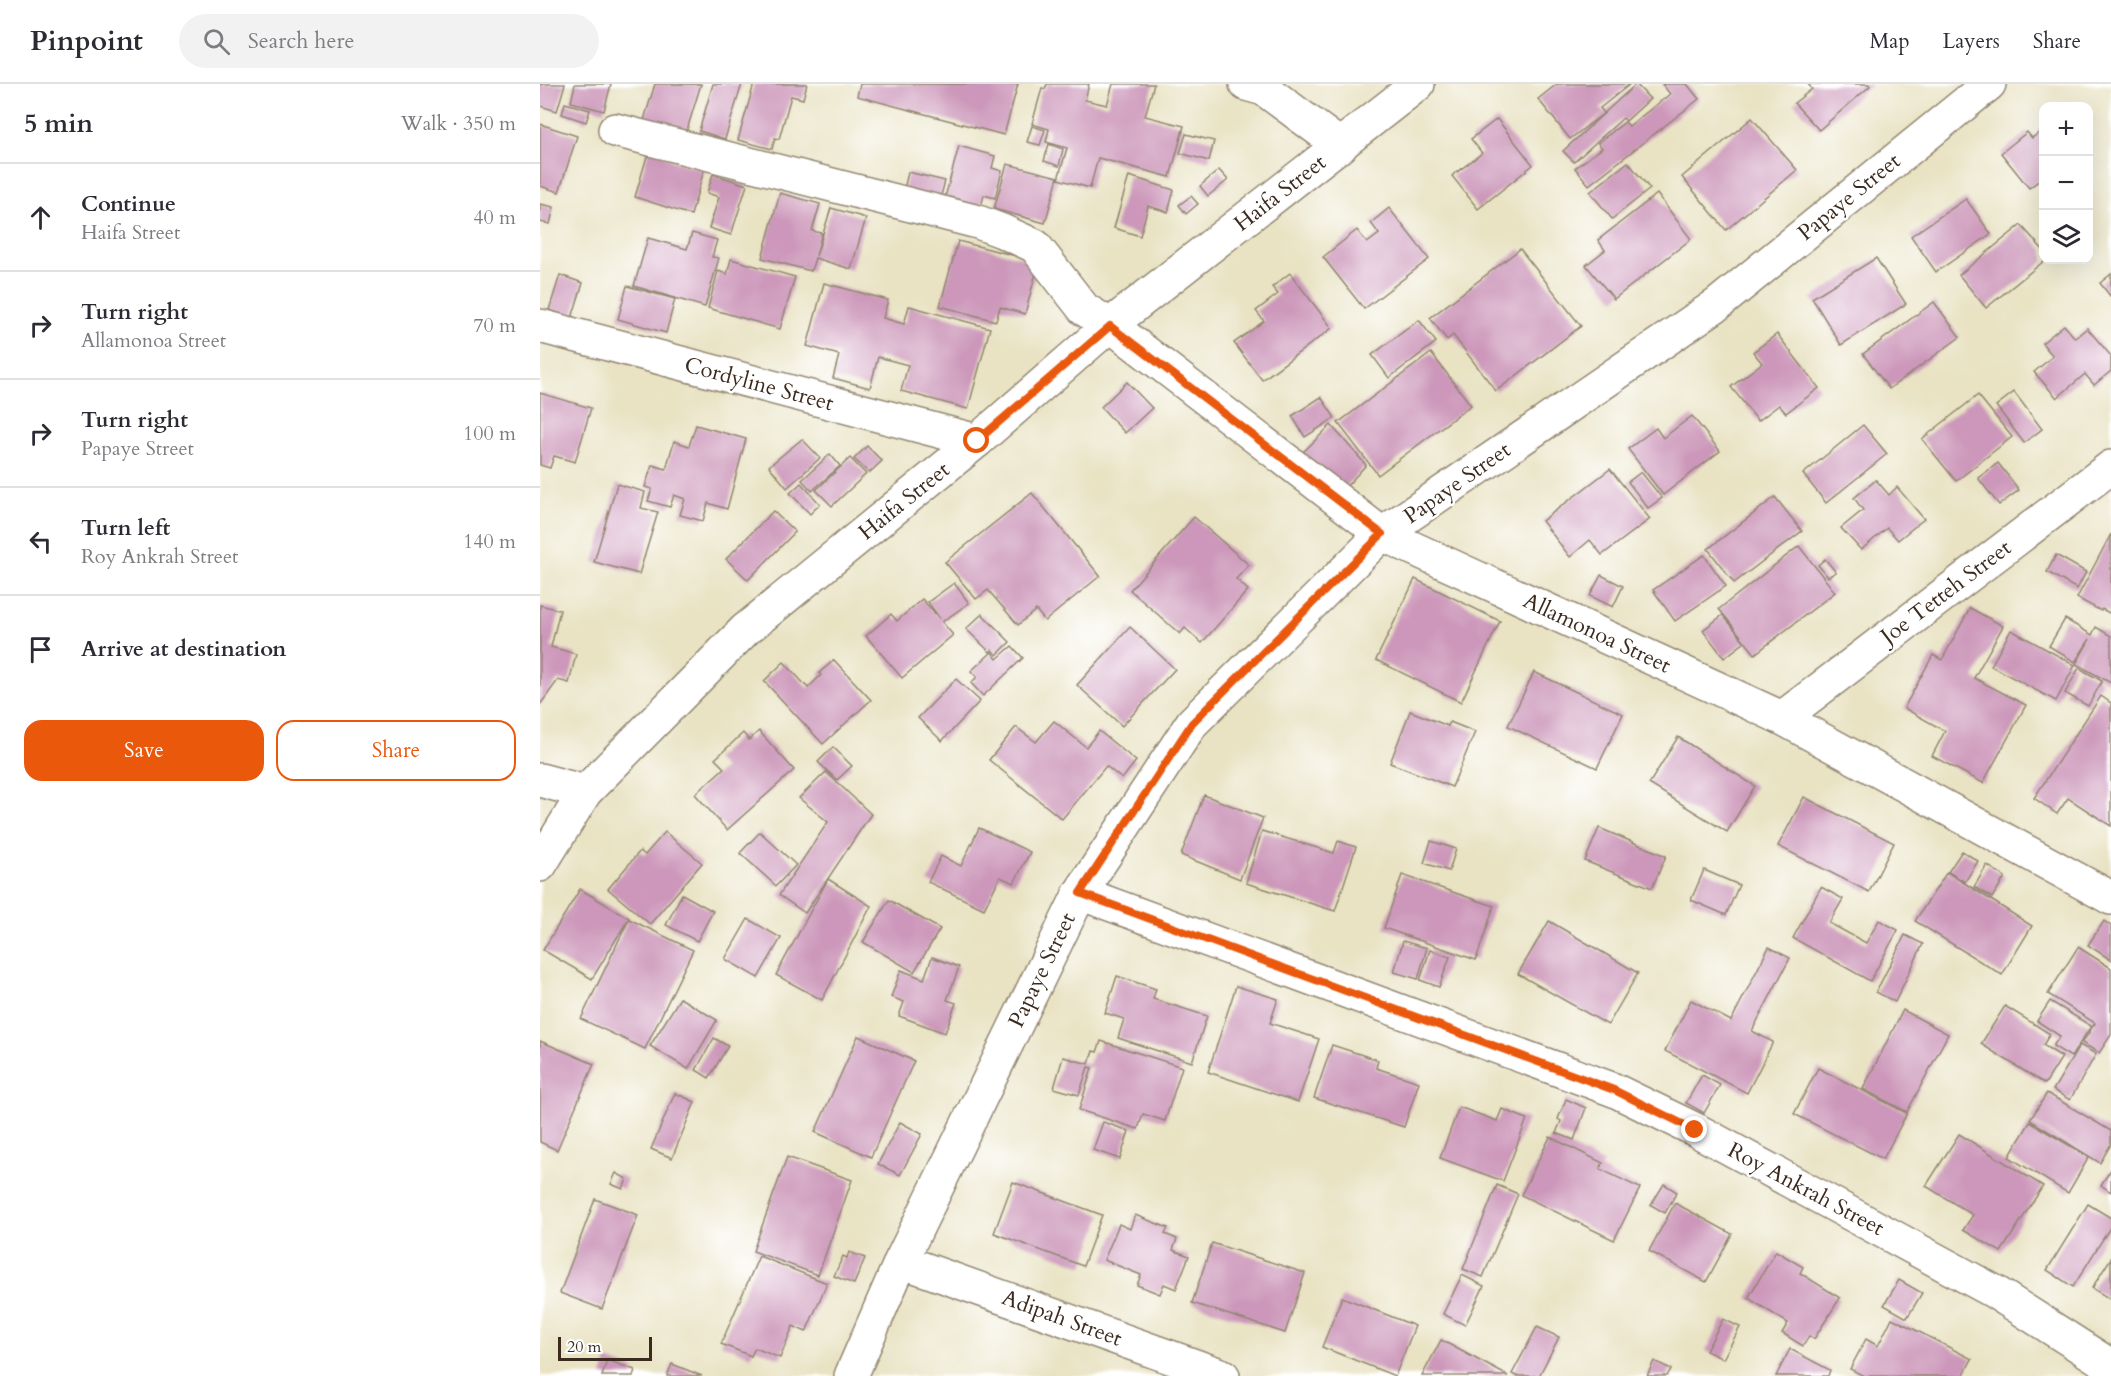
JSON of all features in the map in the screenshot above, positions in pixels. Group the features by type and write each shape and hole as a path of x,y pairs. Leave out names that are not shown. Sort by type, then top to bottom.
{"street":[{"path":"1246,84 1264,89 1341,146"},
{"name":"Haifa Street","path":"540,865 585,792 745,630 977,441 1110,326 1418,84"},
{"name":"Papaye Street","path":"851,1376 901,1261 1080,893 1192,723 1382,534 1718,303 1989,84"},
{"name":"Allamonoa Street","path":"615,129 968,220 1002,231 1035,246 1083,309 1110,326 1382,534 1782,718 2111,898"},
{"name":"Cordyline Street","path":"540,326 977,441"},
{"name":"Joe Tetteh Street","path":"1782,718 2111,467"},
{"path":"540,780 585,792"},
{"name":"Roy Ankrah Street","path":"1080,893 1614,1090 1695,1130 1995,1292 2111,1366"},
{"name":"Adipah Street","path":"901,1261 1222,1376"}],"building":[{"path":"540,84 565,84 557,111 540,106"},
{"path":"575,84 611,84 604,111 571,102"},
{"path":"655,84 701,84 686,133 644,120"},
{"path":"713,84 742,84 725,139 699,131"},
{"path":"754,84 807,84 803,99 791,96 779,139 775,138 772,149 738,140"},
{"path":"860,84 1018,84 1004,135 857,96"},
{"path":"1047,84 1089,84 1085,100 1107,105 1113,84 1154,84 1145,116 1184,126 1170,177 1098,158 1090,188 1058,179 1067,148 1046,142 1049,129 1032,124 1042,88 1045,89"},
{"path":"1557,84 1630,84 1600,108 1604,113 1570,139 1538,99"},
{"path":"1636,84 1650,99 1626,121 1623,118 1574,162 1563,151"},
{"path":"1662,84 1687,84 1699,99 1589,185 1575,168 1602,148 1598,143 1625,122 1629,126 1670,94"},
{"path":"1808,84 1869,84 1870,86 1819,130 1794,103 1812,89"},
{"path":"565,103 590,110 586,122 562,114"},
{"path":"1752,118 1797,170 1726,230 1682,177"},
{"path":"1497,119 1533,165 1478,209 1452,176 1482,153 1471,139"},
{"path":"540,124 577,136 559,192 540,186"},
{"path":"1032,126 1045,130 1040,145 1027,142"},
{"path":"2027,132 2032,138 2039,133 2039,181 2029,188 2001,153"},
{"path":"1186,134 1214,141 1209,161 1180,153"},
{"path":"1049,144 1063,149 1059,166 1044,161"},
{"path":"650,146 671,160 704,170 691,215 635,197"},
{"path":"959,146 995,156 992,168 1002,171 995,198 984,195 980,211 944,201"},
{"path":"1628,162 1650,189 1612,219 1590,192"},
{"path":"1007,164 1058,177 1045,223 994,209"},
{"path":"1219,170 1228,180 1208,196 1200,186"},
{"path":"908,172 945,181 939,203 903,194"},
{"path":"713,174 747,185 731,235 709,228 719,197 707,193"},
{"path":"1129,176 1174,190 1168,212 1148,206 1140,236 1114,228"},
{"path":"780,193 820,204 812,231 822,233 816,256 831,208 866,218 851,269 815,258 811,271 762,258"},
{"path":"1657,194 1691,239 1614,299 1586,265 1605,250 1598,240"},
{"path":"1191,196 1198,204 1186,214 1179,205"},
{"path":"1966,199 1991,234 1936,272 1911,236"},
{"path":"540,204 554,207 550,224 540,222"},
{"path":"1389,208 1429,259 1364,309 1323,257 1357,230 1367,243 1379,234 1371,223"},
{"path":"2021,225 2039,245 2040,264 1986,308 1959,275"},
{"path":"692,233 717,240 712,257 719,258 705,307 634,286 648,238 687,249"},
{"path":"958,241 1039,262 1025,314 1000,307 996,321 940,306"},
{"path":"1520,249 1581,326 1496,391 1453,335 1447,340 1430,318"},
{"path":"1876,258 1906,304 1841,345 1812,298"},
{"path":"731,259 795,277 780,329 708,308 718,271 727,274"},
{"path":"1290,273 1332,328 1262,380 1234,343 1264,321 1256,311 1278,294 1272,287"},
{"path":"2111,274 2111,297 2100,283"},
{"path":"560,275 583,283 572,318 549,310"},
{"path":"824,283 888,300 883,318 904,324 909,306 990,328 968,409 901,391 908,365 878,357 870,388 833,378 839,355 807,346"},
{"path":"627,286 675,299 666,333 618,319"},
{"path":"1934,302 1960,337 1889,389 1863,354"},
{"path":"1419,320 1436,342 1389,378 1372,355"},
{"path":"2064,325 2075,338 2087,328 2111,356 2111,371 2094,385 2085,374 2057,398 2034,372 2053,356 2042,343"},
{"path":"1777,334 1819,388 1786,413 1779,405 1758,421 1731,387 1762,363 1753,352"},
{"path":"1431,353 1471,405 1378,475 1338,423"},
{"path":"1127,382 1152,408 1125,433 1101,407"},
{"path":"2014,392 2042,429 2024,443 1996,406"},
{"path":"540,393 591,408 575,462 554,456 550,468 540,465"},
{"path":"1978,395 2012,437 1956,481 1922,439"},
{"path":"1321,397 1335,418 1305,437 1292,416"},
{"path":"1692,416 1720,451 1663,495 1628,449 1656,428 1663,438"},
{"path":"696,425 746,439 727,509 708,503 703,521 680,515 685,499 674,495 670,507 648,501 652,489 645,487 652,465 666,469 674,441 689,446"},
{"path":"1331,425 1366,465 1345,488 1299,456"},
{"path":"1863,425 1887,454 1826,503 1803,474"},
{"path":"802,439 820,458 787,488 769,466"},
{"path":"867,446 882,461 869,473 854,459"},
{"path":"830,454 840,466 812,491 802,480"},
{"path":"850,458 866,474 832,506 816,490"},
{"path":"1998,463 2019,490 1999,505 1978,478"},
{"path":"1610,469 1650,519 1602,555 1590,540 1570,557 1542,521"},
{"path":"1641,472 1662,498 1648,508 1628,482"},
{"path":"1876,480 1889,495 1897,487 1924,519 1898,540 1887,528 1861,550 1841,528 1863,510 1854,498"},
{"path":"801,483 820,504 810,514 790,493"},
{"path":"617,484 645,492 641,508 658,512 639,574 594,562"},
{"path":"1032,493 1100,576 1045,621 1036,610 1018,625 988,590 976,599 945,562"},
{"path":"1775,497 1802,531 1734,583 1708,549"},
{"path":"773,511 795,532 748,580 726,559"},
{"path":"1194,517 1249,565 1236,579 1248,590 1202,643 1185,628 1180,634 1130,590"},
{"path":"2111,534 2111,614 2077,598"},
{"path":"1799,546 1835,592 1755,654 1719,609"},
{"path":"1704,555 1726,586 1675,621 1653,590"},
{"path":"2056,555 2086,572 2077,589 2047,572"},
{"path":"1825,559 1836,572 1828,577 1818,565"},
{"path":"1601,575 1623,586 1613,607 1590,596"},
{"path":"1415,579 1500,621 1461,702 1376,660"},
{"path":"954,583 969,603 942,622 953,635 902,678 866,636 891,614 897,621 922,599 940,619 928,602"},
{"path":"540,605 560,610 551,647 576,654 569,683 558,680 540,705"},
{"path":"1970,608 2003,626 1974,678 2026,705 1983,783 1932,756 1945,731 1904,708 1933,655 1942,660"},
{"path":"982,614 1010,642 997,655 992,650 990,652 966,629"},
{"path":"1723,615 1745,642 1724,658 1703,630"},
{"path":"2065,619 2092,635 2096,627 2111,636 2111,683 2076,664 2090,639 2075,662 2049,646"},
{"path":"1130,627 1175,669 1122,726 1077,685"},
{"path":"2011,630 2075,665 2056,701 1991,666"},
{"path":"1012,646 1023,658 983,696 971,683 977,677 971,671 992,652 997,659"},
{"path":"834,660 871,700 823,744 764,681 784,662 808,688 821,675 819,673"},
{"path":"2079,668 2102,681 2088,706 2065,693"},
{"path":"1534,672 1623,714 1597,768 1508,726"},
{"path":"956,679 980,701 942,741 918,718"},
{"path":"2101,696 2111,703 2111,826 2068,798 2057,814 2034,798"},
{"path":"1410,711 1448,726 1450,722 1475,732 1452,787 1390,763"},
{"path":"1054,721 1086,747 1099,731 1136,761 1122,779 1106,766 1062,819 989,760 1016,727 1036,742"},
{"path":"759,731 794,770 727,830 695,794 724,768 715,759 743,733 749,740"},
{"path":"1678,737 1755,786 1727,832 1649,784"},
{"path":"833,747 852,766 837,780 818,762"},
{"path":"826,772 871,814 805,913 779,895 828,822 799,798"},
{"path":"1204,795 1263,818 1240,879 1181,855"},
{"path":"1804,797 1894,843 1869,892 1778,846"},
{"path":"979,828 1030,852 1014,883 1000,877 984,909 928,882 941,856 961,866"},
{"path":"1599,828 1666,856 1652,888 1585,861"},
{"path":"1262,831 1334,853 1338,841 1356,847 1335,911 1246,883"},
{"path":"665,832 702,863 650,924 608,889 640,851 645,855"},
{"path":"760,832 796,865 776,886 740,853"},
{"path":"1431,841 1456,849 1449,871 1424,863"},
{"path":"1962,851 1978,861 1965,882 1948,872"},
{"path":"1987,865 2005,877 1992,898 1974,887"},
{"path":"1704,870 1739,885 1726,915 1691,900"},
{"path":"1947,872 2032,926 2002,975 1915,921"},
{"path":"1402,875 1494,906 1476,960 1384,928"},
{"path":"828,879 871,906 822,1000 776,975"},
{"path":"1821,887 1843,899 1829,923 1866,943 1879,920 1898,930 1870,981 1793,938"},
{"path":"580,889 629,918 592,979 543,950"},
{"path":"682,894 713,911 697,941 666,925"},
{"path":"889,900 940,929 914,972 863,942"},
{"path":"629,919 693,950 645,1049 581,1019"},
{"path":"748,919 781,938 758,978 725,959"},
{"path":"1549,921 1638,973 1608,1025 1518,974"},
{"path":"2104,921 2111,926 2111,960 2088,945"},
{"path":"1905,935 1923,944 1895,1002 1876,992"},
{"path":"1403,941 1427,948 1418,979 1394,972"},
{"path":"1769,947 1790,958 1752,1031 1773,1042 1747,1093 1665,1051 1691,1000 1731,1021"},
{"path":"2078,947 2111,968 2111,1035 2099,1053 2082,1043 2095,1023 2048,994"},
{"path":"1430,950 1450,957 1439,987 1420,980"},
{"path":"932,957 959,967 947,1000 956,1003 945,1033 899,1016 904,1002 891,997 901,970 924,979"},
{"path":"1117,976 1156,989 1153,999 1207,1016 1192,1062 1118,1038 1124,1019 1105,1013"},
{"path":"1236,986 1278,999 1270,1023 1319,1039 1298,1102 1208,1072"},
{"path":"680,998 717,1020 688,1069 650,1046"},
{"path":"2050,1001 2091,1026 2071,1057 2053,1046 2060,1036 2037,1021"},
{"path":"2005,1006 2050,1034 2043,1045 2062,1057 2045,1084 1981,1044"},
{"path":"1903,1010 1948,1034 1907,1112 1863,1089"},
{"path":"858,1036 914,1061 871,1157 815,1132"},
{"path":"714,1038 728,1046 709,1078 696,1070"},
{"path":"540,1041 594,1064 557,1150 540,1142"},
{"path":"1101,1041 1182,1067 1165,1121 1143,1114 1138,1129 1079,1110 1092,1068 1088,1067 1079,1095 1054,1088 1063,1057 1089,1064 1093,1051 1097,1052"},
{"path":"1332,1045 1378,1060 1376,1068 1419,1082 1404,1127 1314,1098"},
{"path":"2080,1045 2096,1054 2070,1100 2053,1090"},
{"path":"1818,1068 1907,1113 1883,1159 1794,1114"},
{"path":"1702,1075 1720,1085 1704,1113 1686,1103"},
{"path":"675,1093 695,1102 672,1158 651,1149"},
{"path":"2047,1093 2111,1131 2111,1144 2100,1163 2030,1120"},
{"path":"1566,1099 1586,1108 1574,1140 1556,1133 1561,1121 1558,1119"},
{"path":"1459,1107 1497,1121 1502,1109 1527,1119 1503,1181 1440,1158"},
{"path":"900,1122 922,1134 900,1175 878,1164"},
{"path":"1103,1122 1129,1131 1120,1159 1093,1150"},
{"path":"2030,1122 2089,1157 2068,1193 2009,1157"},
{"path":"1959,1134 2043,1186 2001,1252 1963,1230 1973,1215 1926,1186"},
{"path":"1550,1137 1603,1163 1600,1169 1640,1188 1614,1240 1521,1195"},
{"path":"787,1157 852,1180 818,1275 753,1251"},
{"path":"2111,1169 2111,1192 2101,1185"},
{"path":"616,1173 627,1179 623,1189 611,1184"},
{"path":"1013,1182 1102,1215 1083,1266 994,1233"},
{"path":"1664,1184 1677,1192 1665,1213 1651,1205"},
{"path":"1497,1185 1518,1194 1483,1277 1463,1269"},
{"path":"595,1199 638,1215 602,1309 560,1293"},
{"path":"1675,1203 1732,1234 1706,1282 1649,1251"},
{"path":"2088,1204 2111,1218 2111,1226 2073,1287 2047,1270"},
{"path":"1135,1215 1168,1228 1165,1234 1177,1239 1173,1250 1189,1256 1176,1289 1164,1284 1160,1294 1137,1285 1141,1275 1104,1260 1119,1224 1130,1229"},
{"path":"1212,1243 1305,1273 1285,1333 1192,1303"},
{"path":"1776,1251 1803,1267 1800,1273 1840,1298 1814,1339 1809,1336 1803,1346 1782,1333 1788,1323 1748,1298"},
{"path":"849,1252 865,1258 854,1284 834,1276 843,1256 847,1258"},
{"path":"759,1256 827,1283 806,1332 793,1326 780,1358 755,1348 751,1356 721,1344"},
{"path":"2111,1258 2111,1300 2092,1288"},
{"path":"1462,1275 1484,1286 1465,1325 1443,1314"},
{"path":"1899,1280 1922,1293 1907,1318 1884,1305"},
{"path":"1342,1297 1415,1326 1395,1376 1322,1347"},
{"path":"1892,1318 1972,1359 1963,1376 1864,1376 1850,1369 1866,1339 1878,1346"},
{"path":"1723,1319 1740,1327 1723,1359 1706,1351"},
{"path":"1537,1327 1559,1337 1539,1376 1516,1376 1512,1374"},
{"path":"1441,1340 1508,1376 1422,1376"},
{"path":"1790,1349 1830,1370 1828,1376 1776,1376"},
{"path":"607,1360 635,1370 633,1376 602,1376"},
{"path":"1654,1361 1671,1369 1667,1376 1647,1376"},
{"path":"672,1364 702,1376 667,1376"}],"route":[{"path":"977,441 1110,326 1382,534 1192,723 1080,893 1614,1090 1695,1130"}]}
